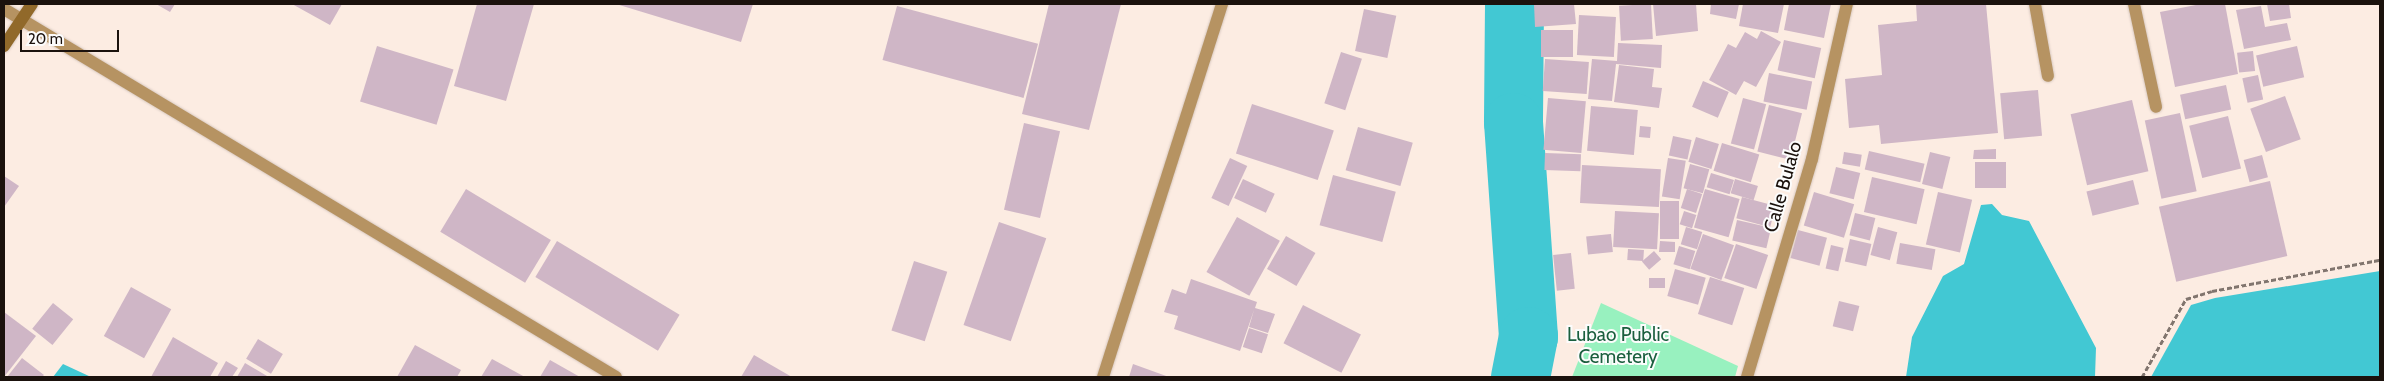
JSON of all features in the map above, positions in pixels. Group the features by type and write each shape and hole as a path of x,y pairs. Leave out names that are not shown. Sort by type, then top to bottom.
{"main road":[{"path":"4,46 32,4"}],"street":[{"path":"1103,377 1222,4"},
{"name":"Calle Bulalo","path":"1747,377 1812,159 1848,4"},
{"path":"2035,4 2048,76"},
{"path":"2134,4 2156,107"},
{"path":"4,9 616,377"}],"path":[{"path":"2142,377 2186,299 2212,291 2380,260"}],"green space":[{"name":"Lubao Public Cemetery","path":"1601,303 1738,366 1735,377 1572,377"}],"water":[{"path":"1992,204 2002,215 2029,221 2096,348 2095,377 1906,377 1912,337 1943,276 1964,264 1981,205"},
{"path":"2380,271 2380,377 2151,377 2191,305 2215,298"},
{"path":"63,364 91,377 53,377"}],"building":[{"path":"156,4 175,4 170,12"},
{"path":"292,4 342,4 330,25"},
{"path":"477,4 534,4 506,101 454,86"},
{"path":"616,4 753,4 741,42"},
{"path":"1049,4 1121,4 1089,130 1022,114"},
{"path":"1534,4 1574,4 1576,24 1535,27"},
{"path":"1651,4 1653,39 1621,41 1619,6"},
{"path":"1653,4 1696,4 1698,31 1656,36"},
{"path":"1711,4 1739,4 1736,19 1710,14"},
{"path":"1743,4 1784,4 1778,33 1739,26"},
{"path":"1789,4 1831,4 1824,38 1784,30"},
{"path":"1916,4 1986,4 1998,133 1881,144 1879,125 1849,128 1845,79 1882,75 1878,25 1917,21"},
{"path":"2201,4 2225,4 2238,74 2175,87 2160,12"},
{"path":"2267,4 2289,4 2291,18 2270,21"},
{"path":"897,6 1038,44 1024,98 883,60"},
{"path":"2261,6 2265,27 2287,23 2291,40 2244,49 2236,10"},
{"path":"1364,9 1396,16 1387,58 1355,51"},
{"path":"1579,15 1616,17 1614,57 1577,55"},
{"path":"1541,30 1573,30 1573,57 1541,57"},
{"path":"1761,31 1781,42 1756,87 1744,81 1736,95 1709,80 1728,44 1736,48 1745,32 1757,39"},
{"path":"1784,40 1821,48 1815,78 1778,70"},
{"path":"1618,43 1662,45 1661,68 1616,64 1612,101 1588,99 1592,59 1617,61"},
{"path":"377,46 454,69 437,125 360,101"},
{"path":"2297,46 2304,77 2263,87 2256,55"},
{"path":"2253,51 2255,71 2239,73 2237,53"},
{"path":"1341,52 1362,59 1345,110 1324,103"},
{"path":"1545,59 1589,62 1587,94 1543,91"},
{"path":"1619,65 1654,69 1652,87 1662,88 1659,108 1614,102"},
{"path":"1769,73 1812,81 1807,110 1763,101"},
{"path":"2258,75 2263,99 2248,103 2242,78"},
{"path":"1703,81 1729,92 1718,118 1692,107"},
{"path":"2226,85 2231,109 2185,119 2180,95"},
{"path":"2038,90 2042,136 2004,139 2000,93"},
{"path":"2285,96 2301,139 2266,152 2250,109"},
{"path":"1548,98 1586,101 1581,153 1543,150"},
{"path":"1743,98 1766,104 1754,150 1731,143"},
{"path":"2132,100 2148,171 2087,185 2071,114"},
{"path":"1252,104 1334,131 1318,180 1236,153"},
{"path":"1769,105 1802,113 1790,160 1757,152"},
{"path":"1591,106 1638,110 1634,155 1587,151"},
{"path":"2180,113 2197,191 2161,199 2145,120"},
{"path":"2228,116 2241,168 2202,178 2189,126"},
{"path":"1024,123 1060,131 1040,218 1004,210"},
{"path":"1640,126 1651,127 1650,138 1639,137"},
{"path":"1358,127 1413,143 1400,186 1346,170"},
{"path":"1673,136 1692,140 1687,160 1669,156"},
{"path":"1696,137 1719,144 1711,169 1688,162"},
{"path":"1722,143 1759,154 1751,182 1714,171"},
{"path":"1996,149 1996,159 1973,159 1974,150"},
{"path":"1869,151 1925,164 1920,182 1865,170"},
{"path":"1844,152 1862,155 1860,167 1842,164"},
{"path":"1930,152 1950,157 1942,189 1922,184"},
{"path":"1545,153 1581,154 1580,171 1544,170"},
{"path":"2262,155 2268,177 2250,182 2244,160"},
{"path":"1230,158 1247,166 1229,206 1211,198"},
{"path":"1668,158 1686,161 1680,199 1662,197"},
{"path":"1975,162 2006,162 2006,188 1975,188"},
{"path":"1690,164 1709,169 1703,193 1684,188"},
{"path":"1582,165 1661,169 1659,207 1580,203"},
{"path":"1836,167 1860,173 1854,199 1829,193"},
{"path":"1711,173 1734,180 1730,194 1707,187"},
{"path":"1333,175 1396,192 1382,242 1320,225"},
{"path":"4,176 19,186 4,207"},
{"path":"1872,177 1925,189 1917,224 1864,212"},
{"path":"1243,179 1275,194 1266,213 1234,198"},
{"path":"1735,179 1758,186 1754,200 1731,193"},
{"path":"2133,180 2139,204 2092,216 2086,192"},
{"path":"2270,181 2287,256 2176,282 2159,207"},
{"path":"466,189 551,240 525,283 440,232"},
{"path":"1687,189 1702,194 1696,213 1681,208"},
{"path":"1705,189 1740,199 1729,237 1694,227"},
{"path":"1814,192 1854,204 1844,238 1804,225"},
{"path":"1938,192 1972,200 1960,252 1926,245"},
{"path":"1742,197 1776,206 1770,227 1736,218"},
{"path":"1660,201 1679,201 1679,239 1660,239"},
{"path":"1615,211 1659,213 1657,249 1613,247"},
{"path":"1684,211 1696,215 1692,228 1680,224"},
{"path":"1855,213 1875,218 1870,240 1849,235"},
{"path":"1237,217 1280,241 1249,296 1206,272"},
{"path":"1737,220 1771,228 1766,248 1732,240"},
{"path":"999,222 1046,238 1011,341 964,325"},
{"path":"1686,227 1702,232 1697,249 1681,244"},
{"path":"1878,227 1897,232 1890,260 1870,255"},
{"path":"1798,230 1827,238 1819,266 1790,258"},
{"path":"1611,234 1613,252 1588,255 1586,237"},
{"path":"1703,234 1734,245 1721,280 1690,269"},
{"path":"1286,236 1315,253 1296,286 1267,269"},
{"path":"1850,239 1871,244 1866,266 1845,261"},
{"path":"557,241 680,315 658,351 535,277"},
{"path":"1660,241 1675,242 1675,252 1659,252"},
{"path":"1900,243 1935,249 1932,270 1896,264"},
{"path":"1736,244 1768,255 1756,289 1724,278"},
{"path":"1831,245 1844,248 1838,271 1826,268"},
{"path":"1679,246 1695,251 1690,269 1673,264"},
{"path":"1628,249 1644,250 1643,261 1627,260"},
{"path":"1654,251 1661,259 1649,270 1642,261"},
{"path":"1571,253 1575,289 1557,291 1553,255"},
{"path":"914,261 947,272 925,341 891,330"},
{"path":"1675,269 1706,278 1698,305 1667,296"},
{"path":"1710,277 1744,288 1732,325 1698,314"},
{"path":"1649,278 1665,278 1665,288 1649,288"},
{"path":"1191,279 1257,302 1255,308 1275,314 1268,333 1249,327 1254,310 1240,351 1174,329 1178,316 1164,312 1172,289 1186,294"},
{"path":"131,287 171,309 144,358 104,336"},
{"path":"1839,301 1859,306 1853,331 1833,326"},
{"path":"53,303 73,319 52,345 32,329"},
{"path":"1303,305 1361,335 1341,373 1283,343"},
{"path":"4,312 36,336 4,377"},
{"path":"1249,328 1268,334 1262,353 1243,347"},
{"path":"173,337 218,363 210,377 151,377"},
{"path":"258,339 283,354 271,374 246,359"},
{"path":"415,345 461,370 457,377 397,377"},
{"path":"754,355 792,377 741,377"},
{"path":"22,358 44,375 42,377 7,377"},
{"path":"492,359 525,377 481,377"},
{"path":"550,360 580,377 540,377"},
{"path":"226,361 238,368 232,377 217,377"},
{"path":"245,363 267,376 237,377"},
{"path":"1133,364 1169,377 1129,377"}],"waterway":[{"path":"1514,4 1513,122 1528,336 1520,377"}]}
